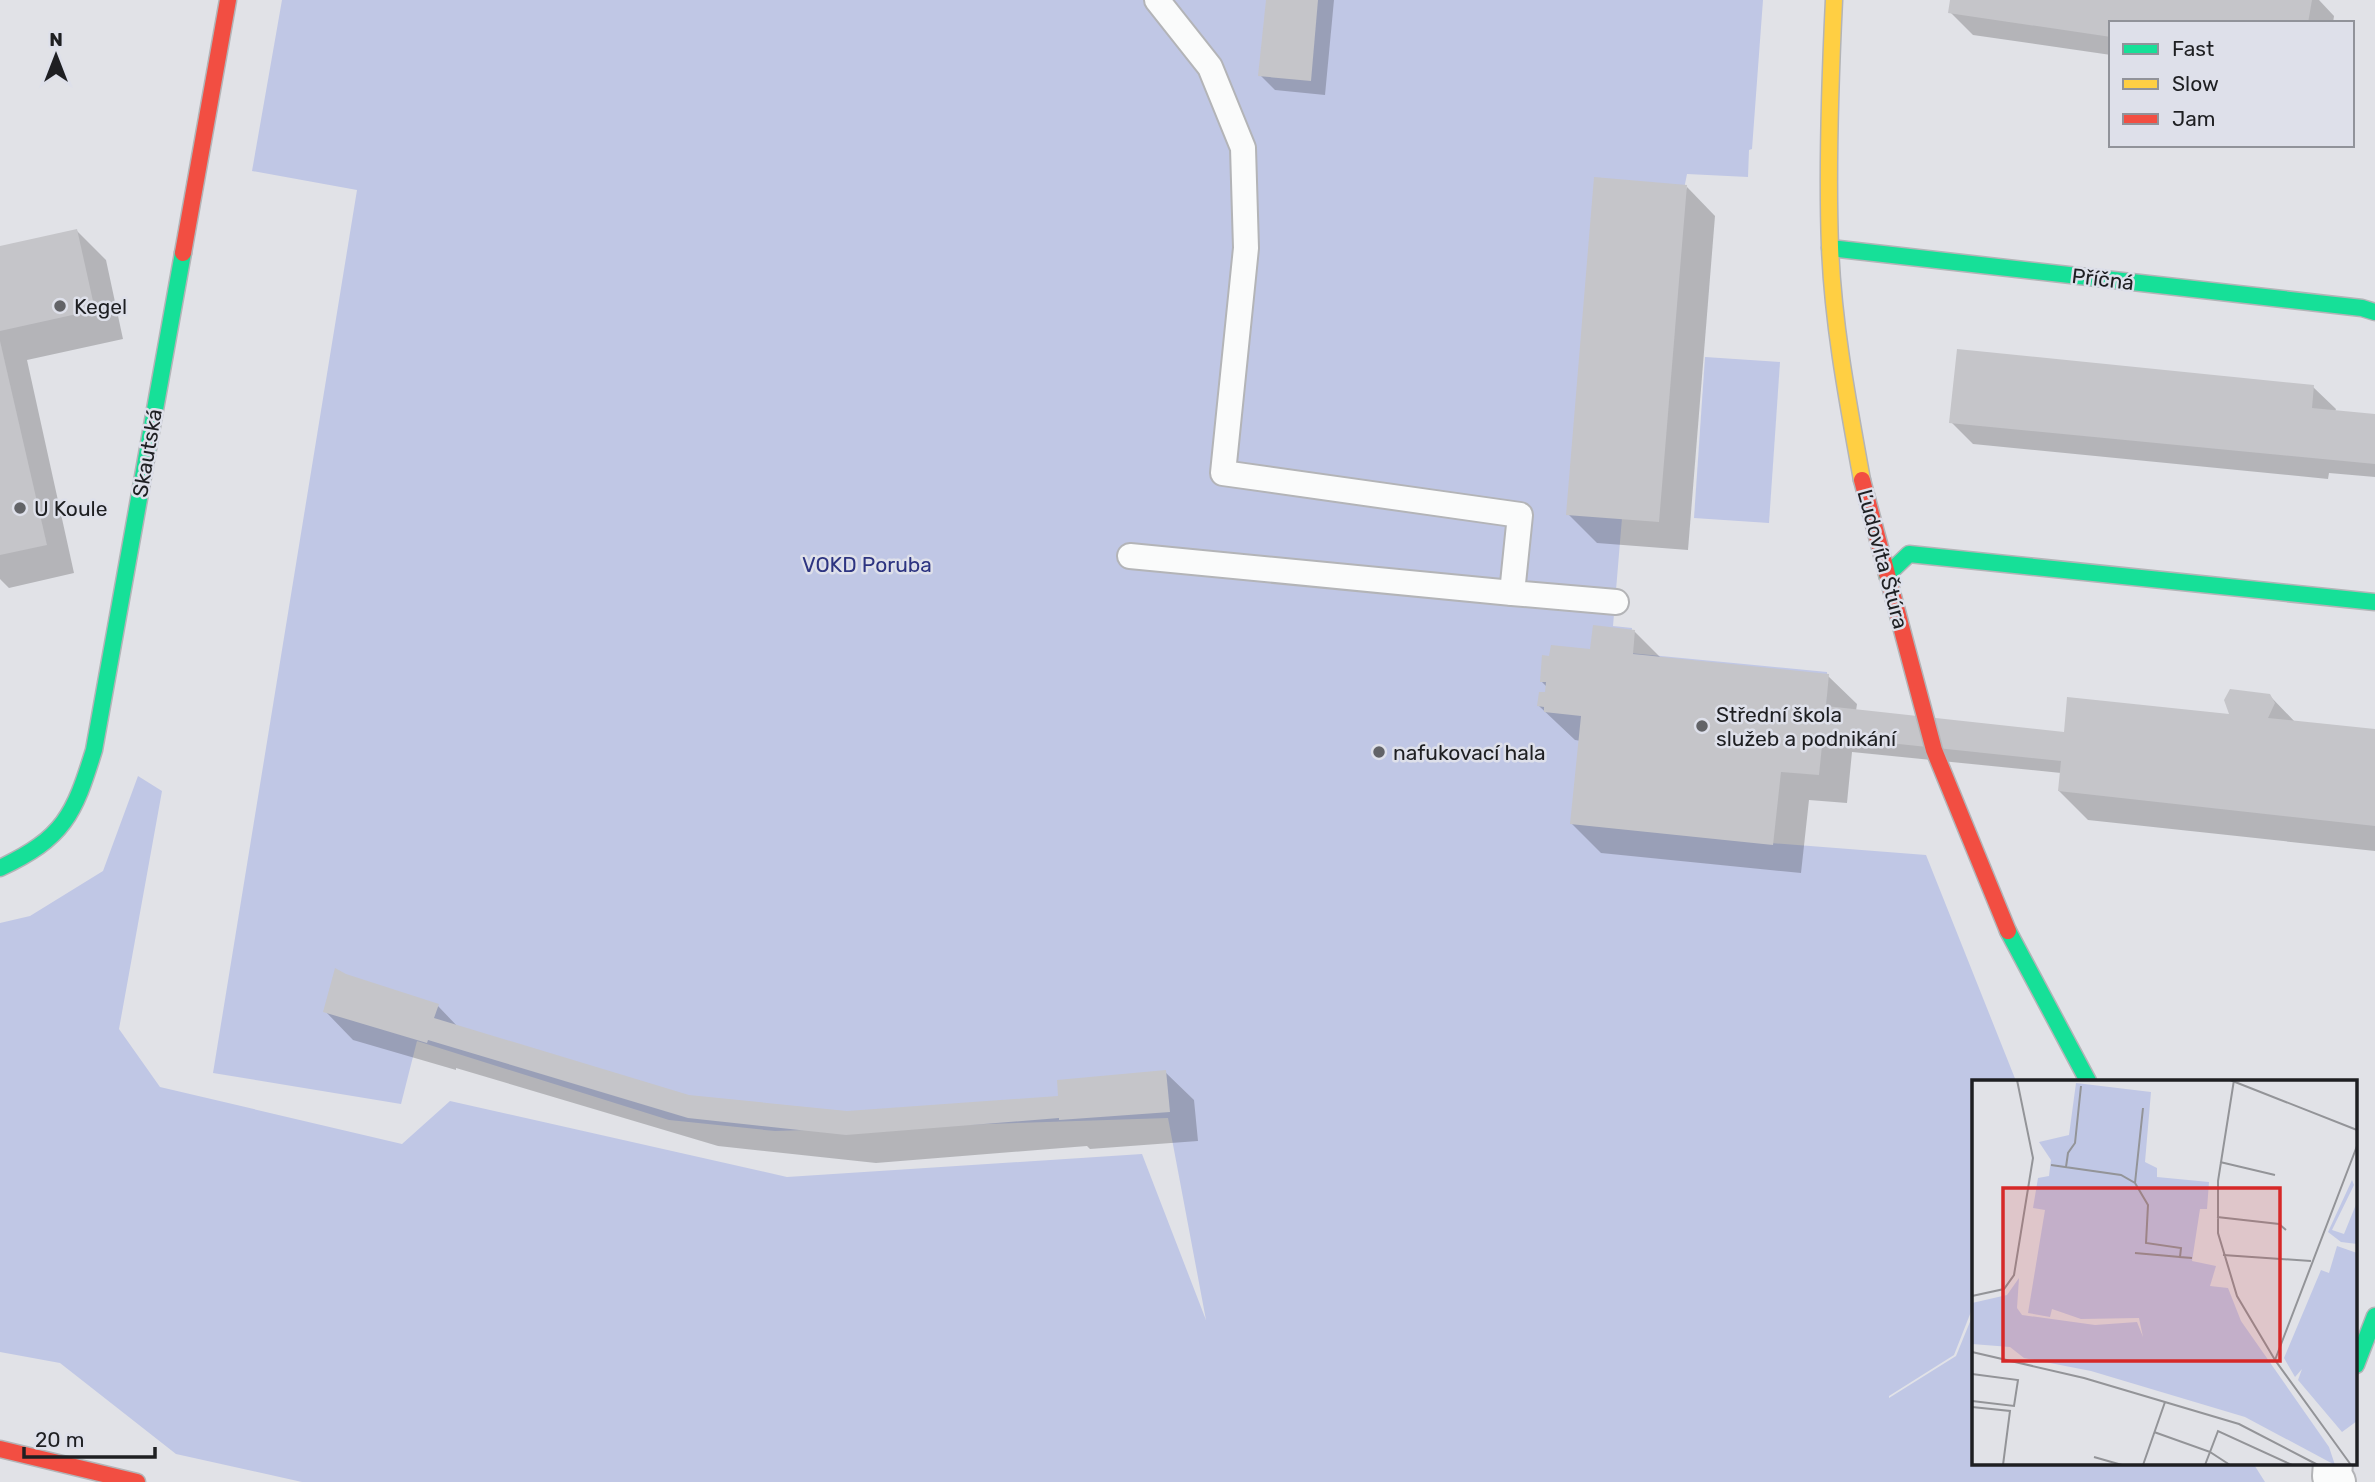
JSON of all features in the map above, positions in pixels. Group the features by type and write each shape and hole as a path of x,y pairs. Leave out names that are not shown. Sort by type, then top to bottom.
{"street":[{"name":"Skautská","path":"0,868 27,855 63,827 75,809 94,750 228,0"},
{"name":"Ľudovíta Štúra","path":"1834,0 1830,75 1830,248 1844,384 1866,499 1934,750 2005,924 2087,1080"},
{"name":"Příčná","path":"1830,248 2362,308 2375,312"},
{"path":"1887,575 1909,554 2375,602"},
{"path":"2358,1360 2375,1316"},
{"path":"0,1449 137,1482"}],"lane":[{"path":"1157,0 1210,67 1243,148 1246,248 1223,473 1520,514 1512,593"},
{"path":"1129,556 1616,602"}],"green space":[{"name":"VOKD Poruba","path":"282,0 1763,0 1748,177 1687,174 1657,520 1622,518 1613,626 1632,628 1630,653 1827,672 1826,706 1777,770 1770,843 1926,855 2016,1080 1972,1080 1972,1309 1954,1355 1889,1398 1956,1356 1972,1317 1972,1464 2254,1464 2265,1482 302,1482 176,1454 60,1363 0,1352 0,923 30,916 103,871 138,776 162,791 119,1029 160,1087 402,1144 450,1101 787,1177 1142,1154 1206,1320 1168,1118 775,1131 669,1120 417,1041 401,1104 213,1073 357,190 252,171"},
{"path":"1705,357 1780,362 1769,523 1694,518"}],"building":[{"path":"1266,0 1318,0 1311,81 1258,76"},
{"path":"1950,0 2312,0 2308,21 2109,21 2109,37 1948,13"},
{"path":"1594,177 1687,185 1659,522 1566,515"},
{"path":"77,229 95,310 0,331 0,246"},
{"path":"0,341 47,545 0,555"},
{"path":"1957,349 2314,385 2312,408 2375,414 2375,464 1949,423"},
{"path":"1593,625 1635,630 1633,654 1829,674 1826,706 2064,732 2067,697 2229,714 2224,700 2230,689 2270,694 2275,703 2268,718 2375,729 2375,826 2058,791 2061,761 1823,736 1819,775 1781,772 1773,845 1570,824 1581,716 1544,712 1544,707 1537,706 1539,692 1545,692 1546,682 1540,682 1542,655 1549,656 1551,645 1590,649"},
{"path":"335,968 439,1004 434,1018 689,1095 847,1111 1058,1096 1057,1080 1166,1070 1170,1112 846,1135 688,1118 428,1040 427,1043 323,1012"}],"traffic: fast":[{"path":"1830,248 2362,308 2375,312"},
{"path":"0,868 39,846 64,822 80,792 94,750 183,253"},
{"path":"1887,575 1909,554 2375,602"},
{"path":"2008,931 2087,1080"},
{"path":"2358,1360 2375,1316"}],"traffic: slow":[{"path":"1834,0 1829,154 1832,276 1842,364 1862,480"}],"traffic: jam":[{"path":"183,253 228,0"},
{"path":"1862,480 1934,750 2008,931"},
{"path":"0,1449 137,1482"}],"place":[{"name":"Kegel","path":"60,306"},
{"name":"U Koule","path":"20,508"},
{"name":"Střední škola služeb a podnikání","path":"1702,726"},
{"name":"nafukovací hala","path":"1379,752"}]}
